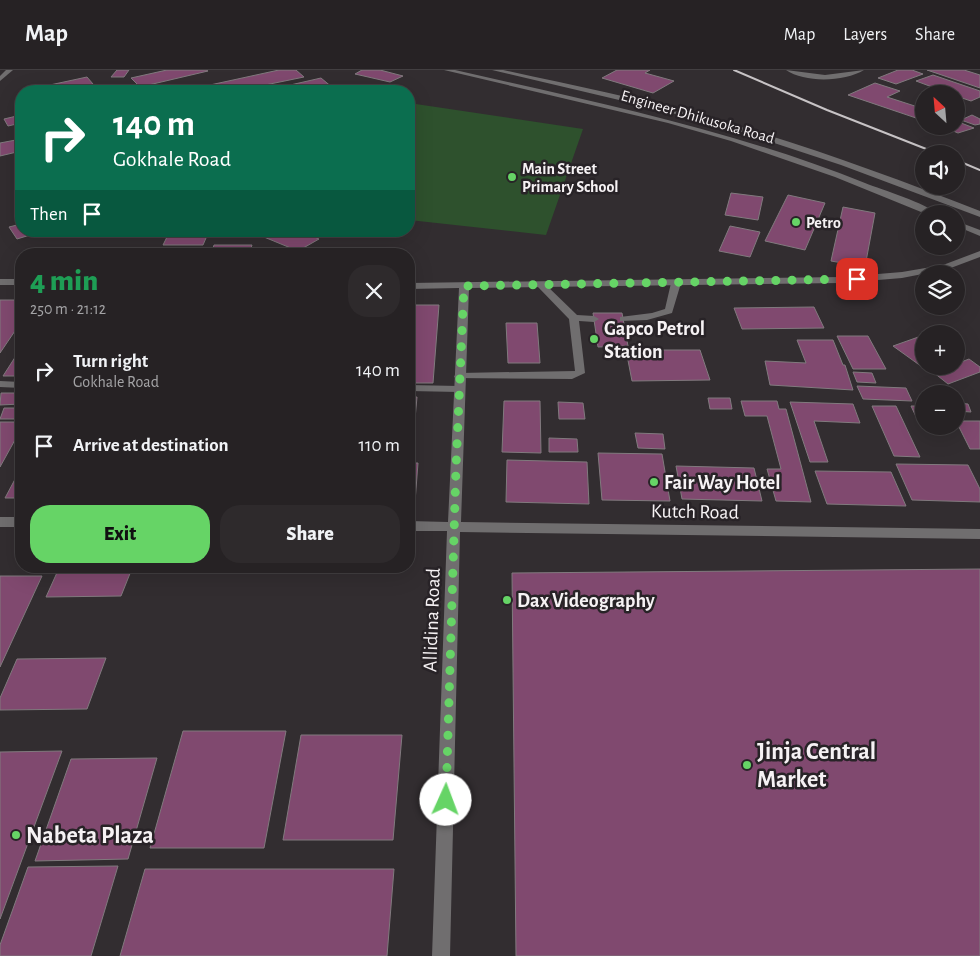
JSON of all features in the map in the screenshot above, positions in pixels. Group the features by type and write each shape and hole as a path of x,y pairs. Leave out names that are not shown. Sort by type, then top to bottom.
{"street":[{"path":"0,79 10,70"},
{"name":"Engineer Dhikusoka Road","path":"447,70 670,121 734,139 838,176 915,206"},
{"name":"Engineer Dhikusoka Road","path":"495,70 641,103 746,131 885,177 980,214"},
{"path":"789,70 815,77 833,78 861,70"},
{"path":"965,227 980,233"},
{"path":"415,286 842,280 902,275 945,267 980,254"},
{"path":"0,282 15,282"},
{"path":"623,318 647,318 659,316 670,311 676,283"},
{"path":"415,387 459,382 572,376 580,373 574,318 541,285"},
{"name":"Allidina Road","path":"441,956 454,527 464,286"},
{"path":"574,318 594,319"},
{"path":"0,384 15,385"},
{"path":"0,522 15,522"},
{"name":"Kutch Road","path":"415,526 980,534"}],"green space":[{"path":"415,104 583,129 546,235 415,221"}],"building":[{"path":"117,70 129,70 124,77 111,77"},
{"path":"167,70 208,71 148,85 138,85 131,78"},
{"path":"279,70 296,70 304,77 265,85 210,85"},
{"path":"362,70 380,70 403,76 390,82 355,74"},
{"path":"617,70 650,70 645,73 674,81 653,93 602,78"},
{"path":"898,70 912,70 923,74 896,84 878,78"},
{"path":"927,70 964,70 980,75 980,88"},
{"path":"933,75 962,85 927,85 916,81"},
{"path":"87,77 93,84 88,85 50,85"},
{"path":"321,78 329,85 290,85"},
{"path":"875,83 900,91 887,97 915,106 915,118 848,95"},
{"path":"965,86 980,91 980,97 971,101 965,99"},
{"path":"972,115 980,119 980,124 975,125 965,121 965,118"},
{"path":"15,116 15,124 8,126 4,119"},
{"path":"965,124 974,128 965,131"},
{"path":"15,140 15,152 0,156 0,143"},
{"path":"731,193 763,197 758,220 725,215"},
{"name":"Petro","path":"788,195 825,203 805,250 765,241"},
{"path":"843,207 875,213 865,267 831,261"},
{"path":"15,226 15,236 9,227"},
{"path":"730,226 760,232 750,257 719,251"},
{"path":"167,237 206,237 203,245 163,245"},
{"path":"264,237 314,237 319,239 303,248 291,248"},
{"path":"214,245 252,245 251,248 213,248"},
{"path":"0,300 15,300 15,331 0,353"},
{"path":"415,305 439,305 433,383 415,383"},
{"path":"814,307 824,328 742,329 734,308"},
{"path":"593,313 622,313 628,346 598,347"},
{"path":"506,323 537,323 540,363 508,363"},
{"path":"837,336 868,336 886,369 853,369"},
{"path":"915,338 915,362 893,346"},
{"path":"797,340 833,340 843,365 845,365 853,390 770,385 765,361 806,363"},
{"path":"626,350 700,350 710,380 632,381"},
{"path":"15,357 15,376 3,376"},
{"path":"969,359 980,367 980,372 948,384 937,375 965,375 965,361"},
{"path":"853,372 872,373 876,383 857,382"},
{"path":"857,386 906,388 912,401 863,399"},
{"path":"1,393 15,393 15,404 0,405"},
{"path":"415,397 417,397 415,419"},
{"path":"708,398 730,398 732,409 710,409"},
{"path":"504,401 540,401 541,453 502,452"},
{"path":"741,401 777,401 779,409 786,409 811,502 776,501 767,469 781,469 767,416 745,416"},
{"path":"558,402 583,403 585,419 559,419"},
{"path":"790,402 853,404 860,423 814,421 828,462 810,462"},
{"path":"965,404 968,404 971,412 965,412"},
{"path":"872,406 896,406 920,457 894,456"},
{"path":"911,406 915,406 915,414"},
{"path":"4,408 15,408 15,419 0,419"},
{"path":"965,421 980,421 980,449 970,449 963,435 965,435"},
{"path":"0,422 15,422 15,440 0,467"},
{"path":"635,433 663,434 665,449 638,448"},
{"path":"549,438 577,439 578,452 549,452"},
{"path":"598,453 662,454 670,501 602,500"},
{"path":"507,460 587,462 589,504 506,502"},
{"path":"415,463 418,463 415,502"},
{"path":"896,464 968,465 980,489 980,502 912,500"},
{"path":"676,466 754,468 762,501 682,499"},
{"path":"815,471 891,472 906,506 827,504"},
{"path":"15,479 15,498 5,498"},
{"name":"Jinja Central Market","path":"980,569 980,956 516,956 512,573"},
{"path":"57,573 130,573 121,596 46,597"},
{"path":"0,576 42,576 0,667"},
{"path":"106,658 87,709 0,710 0,698 17,659"},
{"path":"183,731 286,731 264,848 150,848"},
{"path":"301,735 402,735 393,840 283,840"},
{"name":"Nabeta Plaza","path":"62,751 0,919 0,752"},
{"path":"157,758 128,859 35,861 71,759"},
{"path":"118,866 91,956 0,956 0,945 28,867"},
{"path":"145,869 394,869 387,956 120,956"}],"railway":[{"path":"734,70 827,110 916,145"},
{"path":"965,164 980,170"}],"place":[{"name":"Main Street Primary School","path":"512,177"},
{"name":"Petro","path":"796,222"},
{"name":"Gapco Petrol Station","path":"594,339"},
{"name":"Fair Way Hotel","path":"654,482"},
{"name":"Dax Videography","path":"507,600"},
{"name":"Jinja Central Market","path":"747,765"},
{"name":"Nabeta Plaza","path":"16,835"}],"route":[{"path":"446,800 456,468 464,286 857,279"}]}
